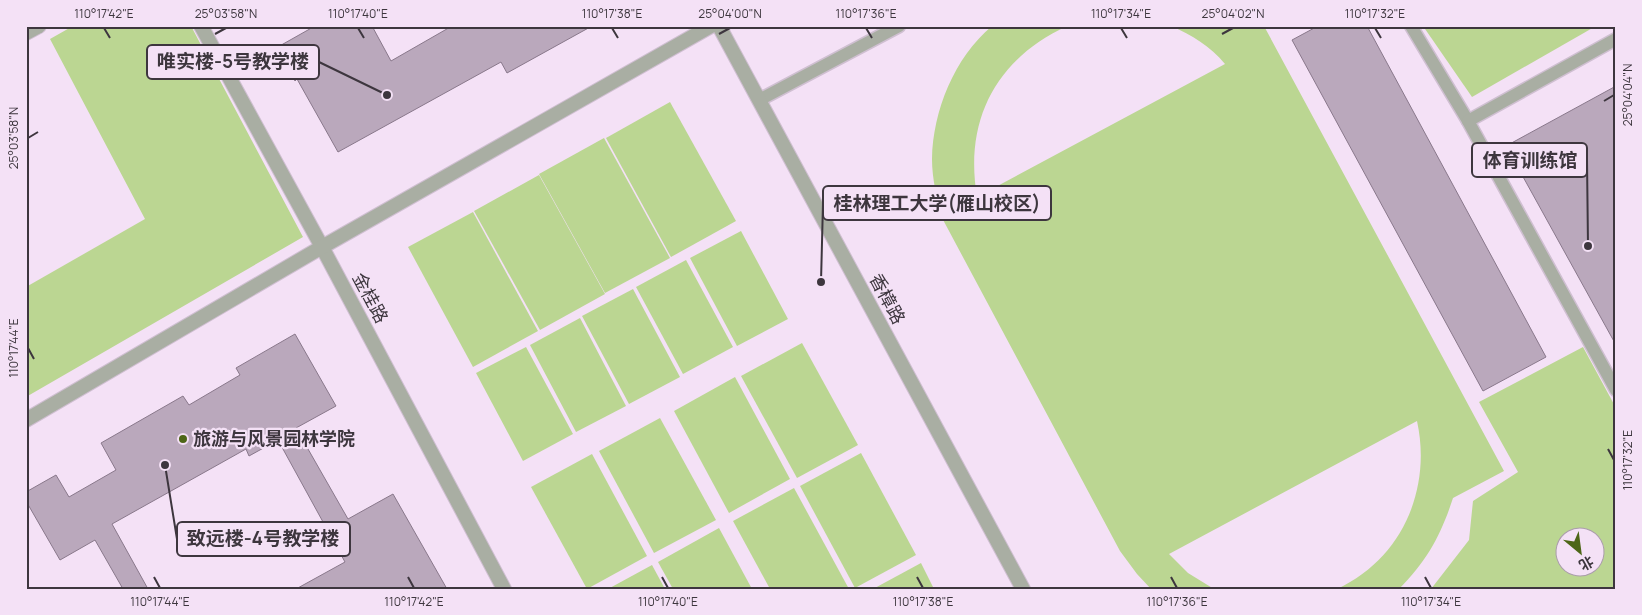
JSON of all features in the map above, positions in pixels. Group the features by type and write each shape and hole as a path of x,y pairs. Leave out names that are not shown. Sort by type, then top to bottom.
{"street":[{"path":"26,33 39,26"},
{"name":"金桂路","path":"201,26 322,247 504,589"},
{"path":"26,420 322,247 711,26"},
{"name":"香樟路","path":"719,26 1023,589"}],"lane":[{"path":"759,100 899,26"},
{"path":"1411,26 1468,121 1616,390"},
{"path":"1468,121 1616,38"}],"green space":[{"path":"73,26 191,26 303,237 26,397 26,287 145,219 50,39"},
{"path":"992,26 1067,26 1042,40 1021,56 1004,74 991,95 981,118 976,142 974,169 977,197 1225,64 1200,42 1171,26 1264,26 1504,471 1453,498 1432,547 1418,568 1399,589 1337,589 1360,576 1379,560 1395,541 1407,519 1415,496 1420,472 1421,447 1417,421 1169,554 1188,573 1214,589 1151,589 1120,551 941,216 932,166 936,122 948,86 957,69 979,39"},
{"path":"1423,26 1596,26 1472,97"},
{"path":"670,102 736,221 671,257 606,138"},
{"path":"604,138 670,258 605,293 539,174"},
{"path":"539,175 605,294 540,330 474,211"},
{"path":"473,212 538,331 473,367 408,247"},
{"path":"741,231 788,319 737,346 690,258"},
{"path":"686,260 733,347 683,374 636,287"},
{"path":"633,289 680,377 629,404 582,316"},
{"path":"580,318 626,406 576,432 530,345"},
{"path":"802,343 858,445 797,478 741,376"},
{"path":"526,347 573,434 523,461 476,373"},
{"path":"1583,347 1616,408 1616,589 1431,589 1469,540 1473,501 1518,472 1479,402"},
{"path":"735,377 790,479 729,513 674,411"},
{"path":"660,418 716,520 654,553 599,451"},
{"path":"861,453 916,555 855,588 800,486"},
{"path":"592,454 647,556 587,589 531,487"},
{"path":"794,488 849,589 770,589 733,521"},
{"path":"719,528 752,589 673,589 658,562"},
{"path":"921,563 934,589 873,589"},
{"path":"652,565 665,589 608,589"}],"building":[{"path":"315,26 372,26 391,61 452,26 592,26 507,73 501,62 338,152 297,79 295,81 276,48"},
{"path":"1318,26 1367,26 1546,357 1483,391 1292,40"},
{"path":"1616,86 1616,345 1506,146"},
{"path":"295,334 336,406 296,428 348,519 393,494 447,589 296,589 345,562 278,440 249,456 246,449 112,524 148,589 123,589 95,540 60,560 26,501 26,492 56,475 69,497 116,470 101,443 183,396 189,405 240,375 236,368"}],"place":[{"name":"唯实楼-5号教学楼","path":"387,95"},
{"name":"体育训练馆","path":"1588,246"},
{"name":"桂林理工大学(雁山校区)","path":"821,282"},
{"name":"旅游与风景园林学院","path":"183,439"},
{"name":"致远楼-4号教学楼","path":"165,465"}]}
